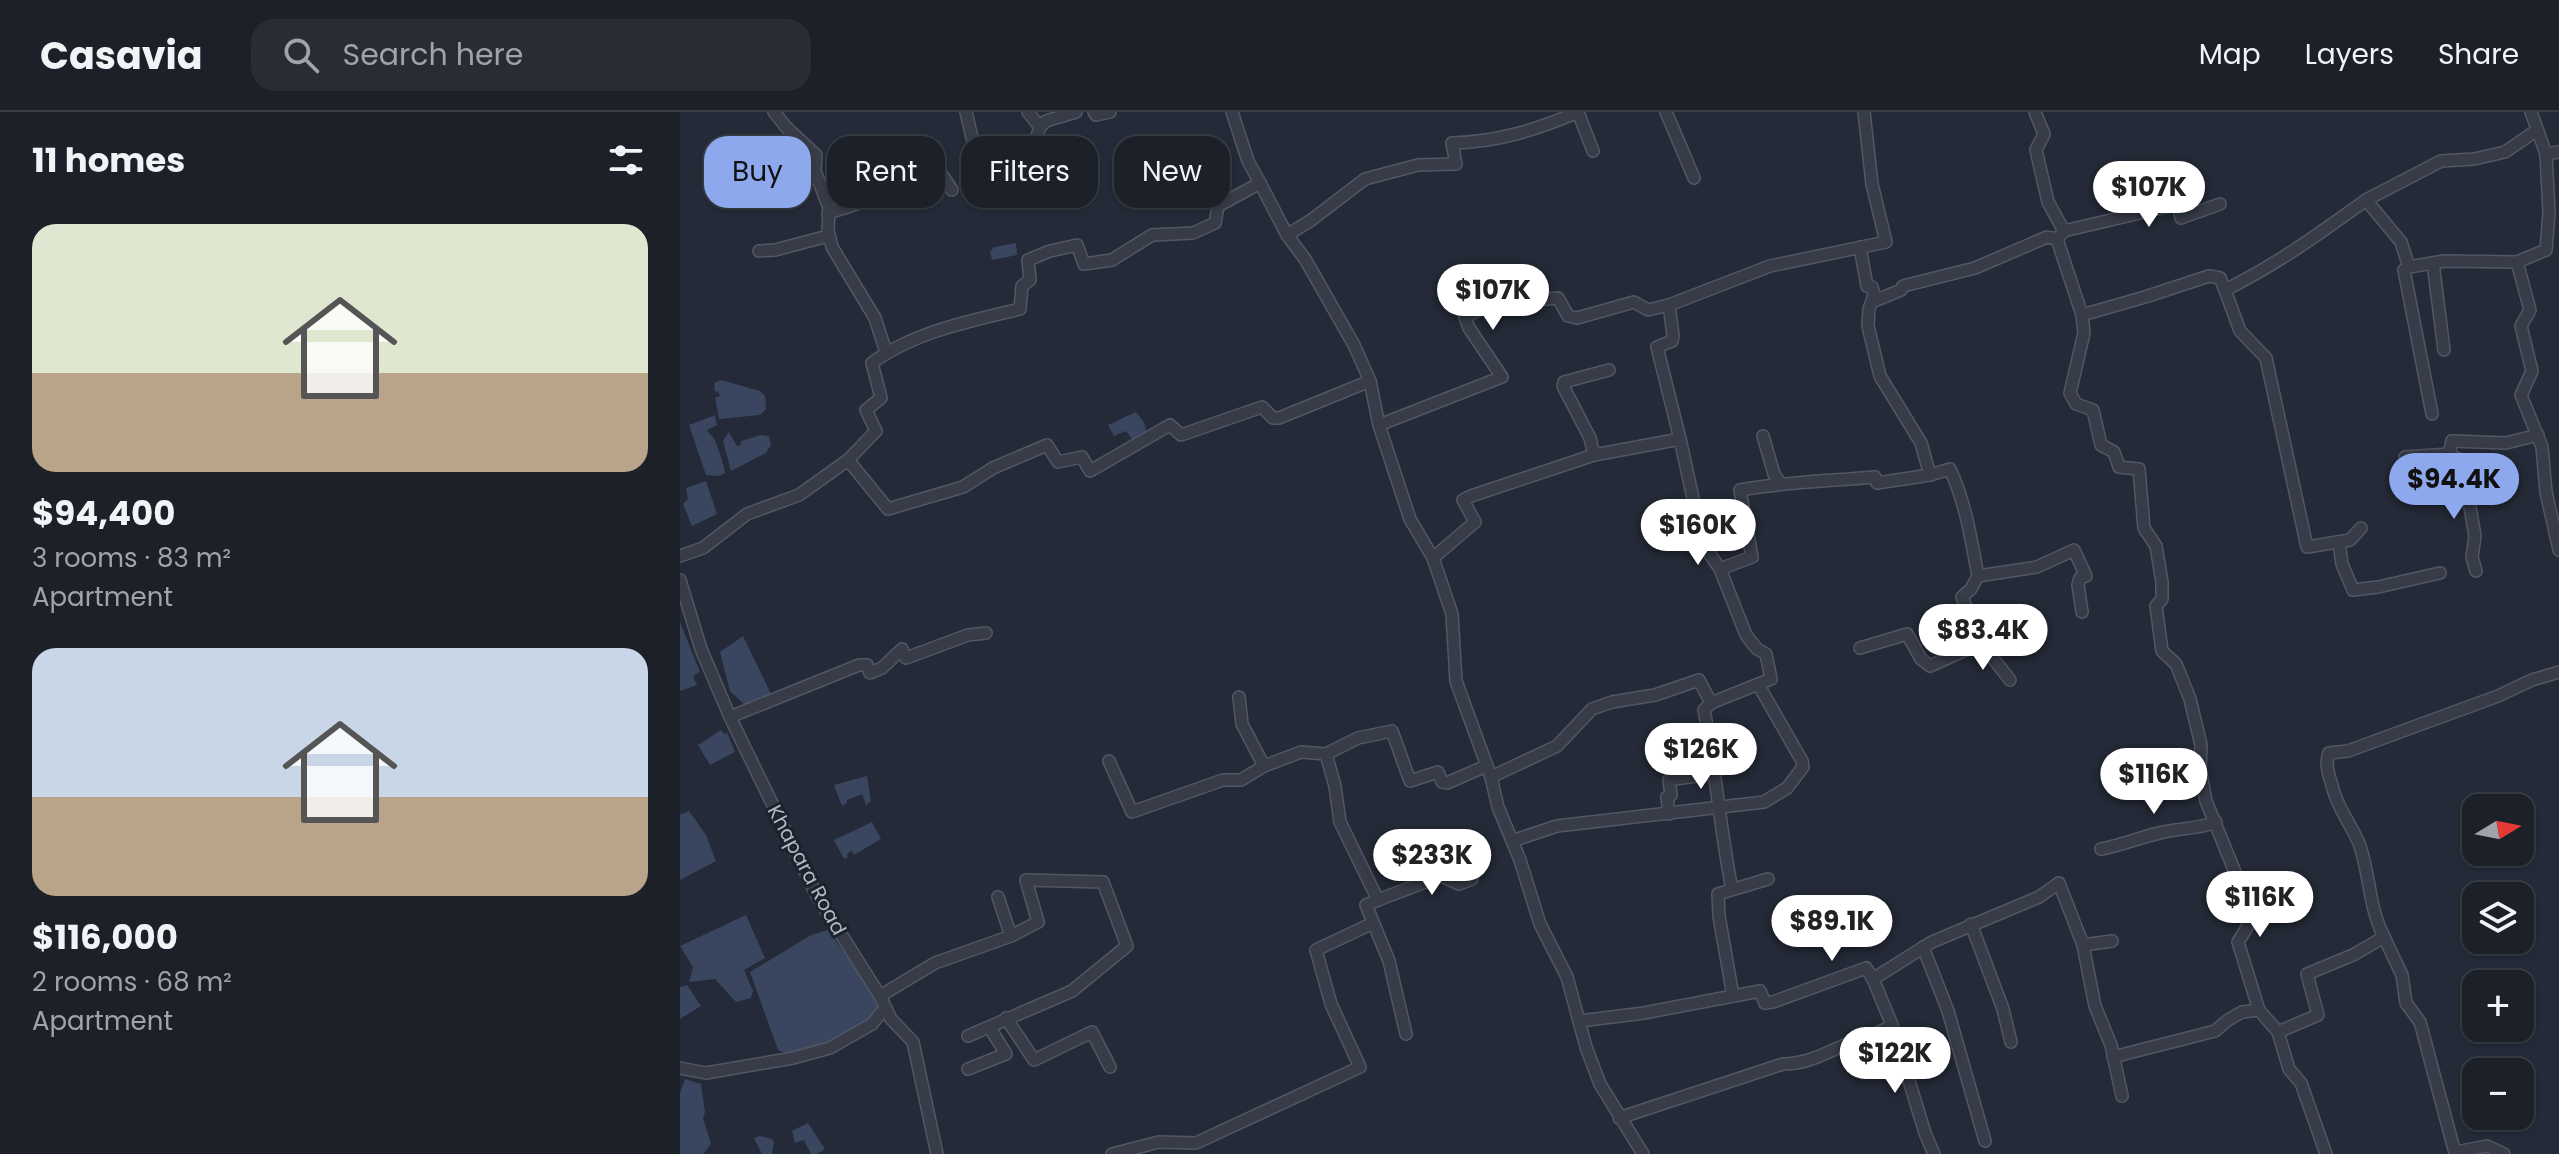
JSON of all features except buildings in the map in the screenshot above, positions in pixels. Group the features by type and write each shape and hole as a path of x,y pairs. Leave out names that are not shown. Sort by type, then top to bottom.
{"street":[{"path":"759,251 775,250 828,236 829,208 815,171 816,155 774,112"},
{"path":"966,112 981,172 1007,161 1036,139 1040,127 1055,117 1076,112"},
{"path":"1028,112 1040,127"},
{"path":"1094,112 1096,115 1110,112"},
{"path":"1232,112 1248,161 1287,235 1305,259 1354,345 1370,381 1379,425 1410,519 1433,558 1452,614 1456,681 1498,807 1540,924 1567,977 1590,1060 1606,1097 1643,1154"},
{"path":"1287,235 1365,179 1418,165 1456,164 1452,143 1479,143 1511,137 1578,112 1593,151"},
{"path":"1666,112 1694,178"},
{"path":"1379,425 1502,377 1465,317 1490,304 1558,298 1568,316 1577,318 1634,302 1648,310 1669,305 1770,266 1886,242 1872,184 1864,112"},
{"path":"2035,112 2044,134 2036,150 2048,202 2061,235 2082,315 2082,347 2070,393 2076,404 2093,410 2101,445 2114,452 2119,467 2139,469 2144,528 2156,546 2162,582 2162,599 2156,606 2162,651 2176,664 2190,699 2201,745 2200,769 2206,801 2244,900 2249,924 2238,942 2259,1010 2278,1032 2289,1069 2301,1083 2326,1154"},
{"path":"2432,414 2404,270 2433,263 2517,262 2546,250 2553,153 2537,130 2531,112"},
{"path":"2225,290 2293,252 2366,200 2441,161 2474,159 2505,152 2537,130"},
{"path":"828,213 876,200 926,168 940,172 952,190"},
{"path":"680,556 703,548 747,514 799,495 848,460 876,431 866,410 881,398 872,363 886,352 915,338 1020,309 1022,286 1030,280 1028,260 1077,245 1084,264 1112,260 1152,235 1193,233 1215,223 1218,206 1260,183"},
{"path":"2366,200 2401,242 2409,267"},
{"path":"1872,302 1901,290 1903,286 1975,268 2047,237 2178,204 2181,218 2220,204"},
{"path":"828,230 832,247 875,318 886,352"},
{"path":"1860,247 1867,286 1872,287 1874,295 1868,326 1880,376 1921,443 1930,475"},
{"path":"2517,262 2530,310 2521,326 2532,371 2521,395 2542,447 2546,492 2559,550"},
{"path":"2433,263 2444,350"},
{"path":"2082,315 2209,276 2220,278 2240,331 2266,358 2307,547 2350,540 2361,528"},
{"path":"1669,305 1672,341 1657,347 1703,544 1720,569 1746,635 1757,649 1766,654 1771,679 1711,703 1704,710 1732,889"},
{"path":"1594,455 1590,438 1563,386 1564,382 1609,370"},
{"path":"848,460 888,509 963,487 993,468 1047,445 1058,462 1082,457 1090,471 1170,425 1181,435 1262,407 1273,418 1279,418 1370,381"},
{"path":"2449,454 2452,441 2506,443 2538,435"},
{"path":"1763,436 1774,474 1780,483"},
{"path":"1433,558 1475,522 1463,500 1522,477 1594,455 1680,439"},
{"path":"2405,457 2449,454 2462,461 2475,536 2472,557 2476,571"},
{"path":"1720,569 1752,557 1740,490 1762,489 1780,483 1875,477 1877,483 1950,469 1970,526 1978,576 1962,597 1981,643 2010,680"},
{"path":"2339,542 2342,564 2353,590 2440,573"},
{"path":"1978,576 2045,565 2074,550 2086,576 2080,578 2078,585 2082,612"},
{"name":"Khapara Road","path":"680,580 701,649 730,717 817,896 880,996 891,1019 913,1042 937,1154"},
{"path":"730,717 859,665 867,665 870,673 882,668 902,649 906,658 968,635 986,633"},
{"path":"1860,648 1907,634 1921,659 1930,666 1981,643"},
{"path":"2504,1154 2487,1146 2455,1153 2420,1022 2406,1003 2402,975 2374,917 2359,843 2335,799 2326,761 2329,753 2348,751 2559,672"},
{"path":"1109,761 1132,812 1223,780 1241,780 1264,766 1301,752 1326,754 1358,738 1392,731 1410,781 1438,772 1442,782 1447,783 1488,772 1557,746 1592,709 1612,702 1655,695 1699,680 1711,703"},
{"path":"1512,841 1557,826 1764,802 1787,788 1803,767 1802,761 1758,684"},
{"path":"1239,697 1242,724 1264,766"},
{"path":"1326,754 1340,822 1378,900"},
{"path":"1669,814 1669,780 1716,773"},
{"path":"2101,849 2169,830 2181,831 2216,822"},
{"path":"1406,1034 1389,961 1366,905 1432,878 1441,876 1459,884 1472,879"},
{"path":"1733,996 1718,894 1768,879"},
{"path":"880,996 935,963 1011,936 1038,922 1026,880 1103,882 1127,946 1072,991 968,1036"},
{"path":"1873,979 1923,947 2039,897 2059,883 2083,945 2095,1006 2113,1057 2122,1096"},
{"path":"998,897 1011,936"},
{"path":"1112,1154 1159,1142 1196,1143 1360,1067 1331,1004 1316,950 1373,923"},
{"path":"1971,924 2003,1009 2011,1042"},
{"path":"2278,1032 2318,1015 2307,974 2353,955 2384,937"},
{"path":"2083,945 2112,941"},
{"path":"1923,947 1948,1011 1985,1141"},
{"path":"1580,1021 1644,1013 1760,991 1765,1003 1773,1002 1866,968 1892,1025 1934,1154"},
{"path":"680,1068 706,1073 728,1071 830,1048 872,1024 885,1008"},
{"path":"2113,1057 2215,1031 2242,1012 2259,1010"},
{"path":"1006,1018 1034,1060 1092,1032 1110,1067"},
{"path":"1619,1118 1783,1064 1799,1064 1818,1058 1892,1025"},
{"path":"968,1069 1006,1054 990,1028"}],"water":[{"path":"1016,243 1017,255 992,260 990,252 994,247"},
{"path":"721,380 760,391 765,396 766,409 760,415 719,419 715,398 720,396 718,391 715,392 714,383"},
{"path":"1136,412 1144,422 1147,433 1134,442 1126,431 1114,436 1108,425"},
{"path":"715,415 717,425 707,430 715,440 724,466 725,473 719,476 706,475 689,425"},
{"path":"729,432 737,446 741,445 741,441 761,435 769,436 771,445 766,453 731,471 723,441"},
{"path":"706,481 717,514 692,526 683,504 688,499 686,488"},
{"path":"680,622 700,672 693,676 697,685 680,691"},
{"path":"743,636 772,696 746,706 730,691 720,652"},
{"path":"721,730 727,733 735,752 710,765 698,745"},
{"path":"867,776 871,801 866,805 862,794 847,800 842,806 834,785"},
{"path":"689,811 706,835 716,861 680,880 680,815"},
{"path":"872,822 881,839 854,855 852,851 844,859 834,840"},
{"path":"746,915 765,958 744,970 753,991 751,998 736,1002 715,979 689,982 693,967 680,946"},
{"path":"828,930 882,1005 834,1044 806,1054 778,1050 750,972 811,935"},
{"path":"687,985 701,1006 680,1019 680,987"},
{"path":"685,1079 701,1084 703,1118 711,1144 703,1154 680,1154 680,1093"},
{"path":"808,1123 825,1149 817,1154 811,1154 804,1140 795,1143 792,1131"},
{"path":"760,1136 774,1142 772,1154 762,1154 754,1138"}]}
